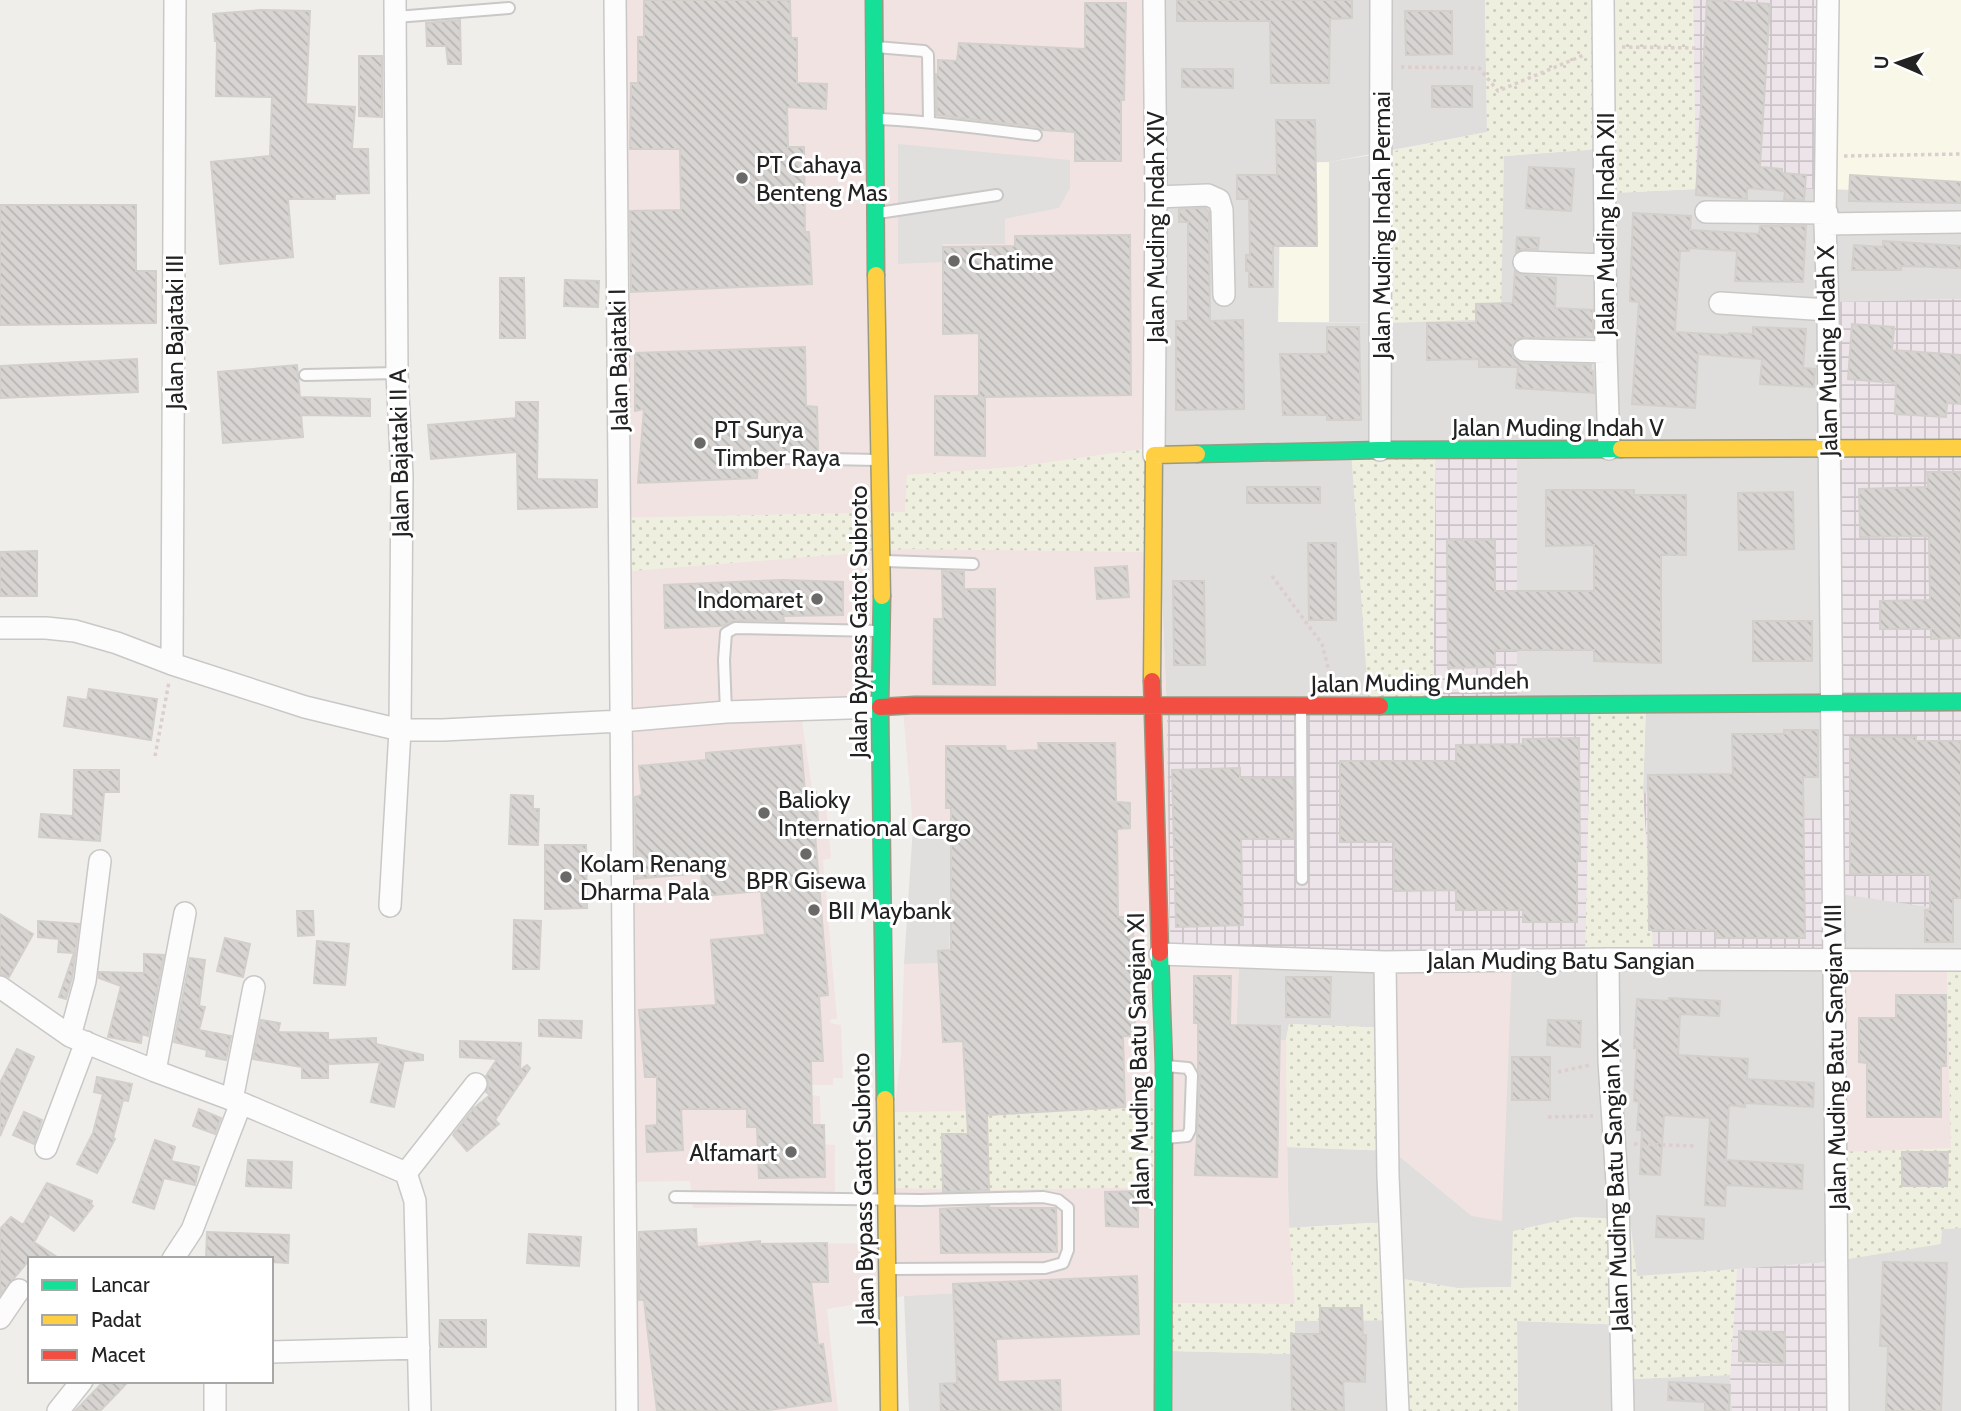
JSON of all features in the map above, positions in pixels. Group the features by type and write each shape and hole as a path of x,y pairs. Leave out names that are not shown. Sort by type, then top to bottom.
{"street":[{"name":"Jalan Bajataki III","path":"172,664 175,0"},
{"name":"Jalan Bajataki I","path":"615,0 627,1411"},
{"name":"Jalan Bypass Gatot Subroto","path":"874,0 875,214 883,561 880,707 889,1411"},
{"name":"Jalan Muding Indah XIV","path":"1154,0 1154,455"},
{"name":"Jalan Muding Indah Permai","path":"1380,450 1381,0"},
{"name":"Jalan Muding Indah XII","path":"1603,0 1609,449"},
{"name":"Jalan Muding Indah X","path":"1828,0 1825,156 1831,703"},
{"name":"Jalan Bajataki II A","path":"390,906 400,730 402,476 397,373 395,8"},
{"path":"1156,197 1208,195 1219,200 1222,210 1224,295"},
{"path":"1706,212 1826,219 1961,222"},
{"path":"1524,262 1605,265"},
{"path":"1720,303 1828,310"},
{"path":"1524,350 1606,352"},
{"name":"Jalan Muding Indah V","path":"1154,455 1380,450 1828,450 1961,447"},
{"name":"Jalan Muding Batu Sangian XI","path":"1154,455 1153,707 1164,1066 1163,1411"},
{"path":"0,628 75,631 305,707 400,730 621,721 726,712 880,707"},
{"name":"Jalan Muding Mundeh","path":"880,707 1961,702"},
{"name":"Jalan Muding Batu Sangian VIII","path":"1831,703 1838,1411"},
{"path":"47,1148 78,1039 100,861"},
{"path":"155,1071 185,913"},
{"name":"Jalan Muding Batu Sangian","path":"1160,954 1385,962 1608,959 1961,960"},
{"name":"Jalan Muding Batu Sangian IX","path":"1608,959 1609,1061 1615,1144 1623,1411"},
{"path":"1385,962 1388,1176 1398,1411"},
{"path":"0,987 78,1039 237,1101 406,1173 415,1201 421,1411"},
{"path":"174,1257 192,1230 237,1101 254,988"},
{"path":"406,1173 475,1084"},
{"path":"0,1318 19,1290"},
{"path":"273,1352 419,1348"},
{"path":"58,1411 80,1383"},
{"path":"215,1383 215,1411"}],"lane":[{"path":"395,8 509,8"},
{"path":"875,47 924,51 928,55 929,121"},
{"path":"875,119 929,121 1036,135"},
{"path":"875,214 997,195"},
{"path":"304,375 397,373"},
{"path":"777,458 881,460"},
{"path":"883,561 972,564"},
{"path":"726,712 726,633 735,628 880,631"},
{"path":"1301,707 1302,879"},
{"path":"1163,1138 1188,1136 1192,1076 1188,1068 1164,1066"},
{"path":"675,1197 886,1200 1043,1197 1058,1200 1068,1208 1068,1250 1063,1263 1045,1268 888,1269"}],"path":[{"path":"1382,67 1479,68 1498,91 1604,46 1697,48"},
{"path":"1825,156 1961,154"},
{"path":"1272,576 1322,644 1338,705"},
{"path":"155,756 172,664"},
{"path":"1558,1072 1609,1061"},
{"path":"1548,1117 1613,1115"},
{"path":"1615,1144 1697,1146"}],"shaded area":[{"path":"625,0 1154,0 1164,446 1016,467 907,475 905,512 618,518","holes":["899,144 1059,208 1005,219 1005,244 942,244 898,263"]},
{"path":"1154,0 1485,0 1487,132 1329,162 1281,164 1279,322 1388,323 1504,156 1601,149 1613,193 1696,189 1830,189 1961,194 1961,299 1833,302 1829,818 1723,819 1722,790 1643,793 1646,705 1517,709 1517,451 1369,710 1167,713 1160,552"},
{"path":"1693,0 1834,0 1830,189 1696,189"},
{"path":"1834,0 1961,0 1961,194 1830,189"},
{"path":"898,144 1070,160 1070,188 1059,208 1005,219 1005,244 943,244 943,262 898,264"},
{"path":"1385,153 1388,323 1329,322 1329,162"},
{"path":"1329,162 1329,322 1278,322 1281,164"},
{"path":"1961,299 1961,868 1933,869 1929,907 1833,893 1833,970 1654,963 1643,793 1722,790 1723,819 1829,818 1833,302"},
{"path":"1436,448 1517,451 1517,709 1591,703 1585,963 1170,960 1167,713 1369,710"},
{"path":"906,549 1160,552 1167,713 1239,959 1236,1040 1286,1040 1288,1207 1295,1305 1172,1303 1173,1411 947,1411 959,1293 904,1296 827,1309 838,1411 624,1411 623,1241 895,1244 894,1188 1008,1189 894,1112 901,1055 904,964 949,963 953,826 913,827 903,709 800,708 815,809 826,806 831,858 823,860 837,1019 831,1019 830,1023 841,1025 843,1078 833,1078 833,1085 812,1085 811,1095 820,1096 821,1144 835,1145 835,1204 693,1208 690,1181 624,1182 618,572"},
{"path":"953,826 949,963 904,964 913,827"},
{"path":"1961,868 1961,967 1833,970 1941,1244 1941,1229 1961,1228 1961,1411 1829,1411 1829,1262 1511,1287 1457,1288 1403,1279 1402,1221 1289,1228 1287,1147 1393,1151 1472,1216 1512,964 1833,892 1929,907 1932,869"},
{"path":"1239,959 1386,970 1391,1028 1289,1024 1286,1040 1236,1041"},
{"path":"1512,964 1502,1221 1472,1216 1393,1151 1386,970"},
{"path":"1947,968 1951,1149 1837,1152 1833,970"},
{"path":"1830,1262 1829,1411 1732,1411 1730,1375 1737,1269"},
{"path":"959,1293 959,1401 947,1411 909,1411 904,1296"},
{"path":"1405,1320 1408,1411 1173,1411 1172,1351 1294,1354 1295,1321"},
{"path":"1517,1321 1630,1325 1631,1379 1730,1375 1732,1411 1518,1411"}],"green space":[{"path":"1485,0 1693,0 1696,189 1613,193 1600,149 1504,156 1501,319 1388,323 1385,153 1487,132"},
{"path":"1164,446 1160,552 906,549 618,572 618,518 905,512 907,475 1016,467"},
{"path":"1436,448 1433,709 1369,710 1351,450"},
{"path":"1591,703 1646,705 1643,793 1654,963 1585,963"},
{"path":"1961,967 1961,1228 1942,1229 1941,1244 1830,1262 1837,1152 1951,1148 1947,968"},
{"path":"1289,1024 1391,1028 1393,1151 1287,1147 1286,1040"},
{"path":"1161,1108 1166,1187 980,1190 894,1188 894,1112"},
{"path":"1575,1217 1630,1219 1637,1276 1737,1269 1730,1375 1631,1379 1629,1325 1517,1321 1518,1411 1408,1411 1405,1320 1295,1321 1294,1354 1172,1351 1172,1303 1295,1304 1289,1228 1402,1221 1403,1279 1457,1288 1511,1287 1513,1231"}],"building":[{"path":"644,0 790,0 791,38 797,38 797,83 827,84 826,109 787,107 788,147 804,147 805,232 809,232 812,284 631,292 630,211 681,210 680,149 630,149 631,83 638,83 638,37 644,37"},
{"path":"1177,0 1352,0 1352,18 1330,19 1329,83 1271,83 1270,21 1177,21"},
{"path":"1707,0 1770,4 1760,167 1782,169 1782,173 1806,175 1804,200 1784,200 1785,191 1747,188 1747,199 1696,195"},
{"path":"1085,3 1126,3 1121,161 1075,161 1075,132 937,115 938,60 957,61 959,43 1085,49"},
{"path":"261,10 310,11 306,104 355,107 352,149 368,149 369,193 335,194 335,199 288,199 293,257 220,264 211,162 270,156 272,97 216,96 217,41 213,14"},
{"path":"1405,11 1452,11 1452,54 1406,55"},
{"path":"460,20 461,64 448,64 446,46 427,46 426,23"},
{"path":"359,56 382,56 382,117 359,116"},
{"path":"1182,69 1233,69 1233,88 1182,87"},
{"path":"1432,86 1472,86 1472,107 1432,107"},
{"path":"1276,120 1315,120 1317,246 1273,246 1273,287 1249,287 1246,255 1250,255 1249,199 1237,199 1237,175 1277,175"},
{"path":"1529,167 1574,169 1571,211 1526,208"},
{"path":"1850,175 1961,182 1961,203 1849,201"},
{"path":"0,205 136,205 136,271 156,271 156,323 0,325"},
{"path":"1205,208 1209,212 1210,321 1243,320 1244,409 1176,410 1176,321 1188,321 1188,222 1179,222 1179,209"},
{"path":"1633,213 1691,216 1690,230 1759,234 1760,226 1806,226 1803,282 1735,281 1737,251 1689,248 1689,251 1680,251 1675,332 1729,335 1753,334 1753,327 1806,329 1803,368 1815,369 1814,387 1760,384 1762,359 1698,354 1695,408 1632,404 1639,302 1630,301"},
{"path":"1130,235 1131,395 985,397 985,456 935,455 935,396 979,396 979,333 943,334 943,247 1015,246 1015,236"},
{"path":"1517,237 1539,238 1538,249 1516,252"},
{"path":"1883,241 1961,246 1961,268 1901,266 1901,270 1852,270 1854,245 1883,247"},
{"path":"1515,271 1524,275 1556,278 1555,308 1593,310 1593,337 1518,338 1511,349 1513,357 1524,363 1591,365 1594,393 1516,388 1518,367 1479,367 1479,359 1427,360 1427,323 1476,323 1476,304 1513,303"},
{"path":"500,278 524,278 525,338 500,338"},
{"path":"565,280 599,281 598,307 564,306"},
{"path":"1852,324 1894,327 1892,350 1961,355 1961,404 1947,403 1946,417 1895,414 1896,383 1848,379"},
{"path":"1327,327 1359,327 1361,420 1327,420 1327,415 1283,415 1280,354 1327,354"},
{"path":"805,347 806,406 817,407 818,451 759,452 757,478 638,483 644,409 635,411 635,353"},
{"path":"137,359 138,392 0,398 0,366"},
{"path":"297,365 300,397 370,399 370,416 301,415 303,437 223,443 218,372"},
{"path":"516,402 538,402 537,479 597,480 597,507 518,509 517,452 431,459 428,425 516,418"},
{"path":"1927,472 1961,472 1961,638 1931,639 1931,629 1880,629 1880,601 1930,600 1929,536 1860,537 1859,489 1928,487"},
{"path":"1247,487 1320,487 1320,503 1247,503"},
{"path":"1546,490 1634,490 1634,495 1686,495 1686,555 1661,555 1661,663 1594,661 1594,650 1495,650 1495,667 1448,668 1447,540 1495,540 1495,591 1594,591 1594,545 1546,546"},
{"path":"1793,492 1794,549 1739,550 1738,493"},
{"path":"1308,543 1336,543 1336,620 1309,620"},
{"path":"37,551 37,596 0,596 0,552"},
{"path":"1127,566 1129,597 1097,599 1095,568"},
{"path":"942,571 964,572 964,589 995,589 995,685 933,684 934,619 943,619"},
{"path":"782,580 843,582 843,615 783,616 784,621 735,620 722,626 665,628 664,585"},
{"path":"1173,581 1204,581 1205,665 1174,665"},
{"path":"1753,621 1812,621 1812,661 1753,661"},
{"path":"89,689 157,699 151,740 64,726 68,697 87,700"},
{"path":"1784,730 1818,730 1818,777 1803,777 1805,938 1716,938 1716,930 1649,930 1648,775 1733,774 1732,734 1784,734"},
{"path":"1850,737 1916,737 1916,741 1961,741 1961,898 1953,898 1953,942 1925,942 1925,910 1930,910 1930,874 1850,874"},
{"path":"1579,738 1580,859 1577,859 1577,922 1523,922 1523,910 1456,910 1456,890 1394,891 1394,842 1340,842 1340,761 1456,761 1456,745 1523,744 1523,739"},
{"path":"1038,743 1115,743 1116,802 1130,803 1130,828 1117,829 1118,917 1133,917 1135,1036 1123,1036 1125,1107 987,1115 989,1190 943,1192 942,1134 968,1134 963,1041 943,1042 938,951 951,950 951,808 946,808 946,746 1005,746 1006,751 1039,750"},
{"path":"801,745 805,792 816,792 819,834 815,834 828,995 819,996 823,1061 811,1061 812,1125 824,1125 825,1177 759,1178 757,1127 747,1127 747,1109 681,1109 683,1150 647,1152 646,1126 657,1125 657,1077 645,1077 639,1010 716,1005 711,940 765,935 761,891 703,896 701,873 636,879 635,797 642,795 639,766 706,760 706,753"},
{"path":"1240,768 1240,778 1294,778 1294,839 1241,839 1243,925 1176,927 1172,770"},
{"path":"74,770 119,770 119,792 104,792 100,841 39,837 41,814 73,816"},
{"path":"511,795 533,796 533,809 539,809 538,845 509,844"},
{"name":"Kolam Renang Dharma Pala","path":"545,845 586,845 587,908 545,909"},
{"path":"297,911 313,911 314,935 298,936"},
{"path":"0,914 33,934 9,977 0,974"},
{"path":"514,920 541,921 539,969 513,969"},
{"path":"38,921 79,924 72,978 66,999 59,997 74,953 58,952 59,939 38,937"},
{"path":"225,938 250,944 243,977 217,971"},
{"path":"317,941 349,944 345,985 314,983"},
{"path":"144,954 164,955 148,1036 142,1034 141,1043 108,1037 121,986 99,978 99,972 144,973"},
{"path":"190,958 205,960 199,1006 205,1007 199,1030 231,1036 226,1060 206,1056 207,1050 174,1042"},
{"path":"1194,976 1231,976 1230,1025 1280,1026 1277,1177 1195,1175 1200,1075 1198,1023 1194,1023"},
{"path":"1286,977 1331,977 1330,1017 1286,1017"},
{"path":"1896,995 1946,995 1946,1066 1941,1066 1941,1117 1867,1117 1867,1063 1859,1062 1859,1018 1896,1018"},
{"path":"1669,998 1720,1001 1719,1016 1680,1014 1678,1055 1748,1059 1747,1079 1814,1083 1813,1107 1745,1103 1745,1107 1729,1105 1726,1160 1803,1165 1802,1189 1726,1185 1725,1206 1705,1205 1710,1118 1664,1115 1660,1175 1640,1174 1642,1130 1637,1130 1639,1102 1634,1101 1637,999 1669,1001"},
{"path":"261,1020 280,1023 278,1032 328,1033 328,1040 376,1038 376,1044 423,1055 423,1060 404,1061 394,1107 371,1102 380,1062 328,1064 328,1078 302,1078 302,1067 253,1059"},
{"path":"539,1020 582,1021 581,1038 539,1036"},
{"path":"1548,1020 1581,1021 1580,1047 1547,1045"},
{"path":"460,1041 521,1043 520,1070 527,1065 530,1068 495,1120 499,1124 467,1151 453,1135 473,1109 490,1095 486,1092 489,1085 486,1076 497,1059 460,1057"},
{"path":"17,1049 34,1057 0,1136 0,1083"},
{"path":"1512,1057 1550,1057 1550,1100 1512,1100"},
{"path":"97,1077 132,1084 128,1101 123,1100 113,1138 115,1139 97,1173 77,1164 93,1133 103,1094 94,1092"},
{"path":"199,1109 221,1118 215,1134 193,1126"},
{"path":"24,1112 42,1120 34,1144 13,1135"},
{"path":"155,1140 175,1147 171,1161 199,1167 195,1185 164,1178 154,1209 133,1202"},
{"path":"1902,1152 1948,1152 1947,1186 1902,1186"},
{"path":"248,1160 292,1162 291,1188 246,1186"},
{"path":"47,1183 92,1201 93,1206 74,1231 50,1214 34,1242 57,1257 28,1257 28,1261 0,1295 0,1229 11,1217 23,1225"},
{"path":"1138,1191 1138,1227 1106,1226 1105,1192"},
{"path":"989,1206 1056,1208 1057,1252 941,1253 940,1209"},
{"path":"1657,1216 1704,1219 1703,1239 1656,1237"},
{"path":"696,1229 697,1247 760,1241 760,1244 827,1243 828,1282 811,1282 818,1345 823,1344 831,1401 762,1411 657,1411 644,1300 639,1300 639,1232"},
{"path":"207,1232 289,1235 288,1263 273,1262 273,1257 206,1257"},
{"path":"529,1234 581,1237 579,1266 527,1263"},
{"path":"1883,1262 1947,1263 1941,1411 1886,1411 1888,1346 1880,1346"},
{"path":"1137,1276 1139,1334 996,1339 998,1382 1060,1380 1061,1411 941,1411 940,1384 957,1383 953,1284"},
{"path":"1320,1308 1362,1308 1363,1335 1366,1335 1365,1382 1343,1381 1344,1411 1292,1411 1291,1334 1320,1334"},
{"path":"440,1320 486,1320 486,1347 439,1347"},
{"path":"1739,1331 1785,1332 1784,1363 1739,1361"},
{"path":"1669,1382 1730,1385 1729,1411 1705,1411 1705,1402 1668,1400"},
{"path":"102,1383 127,1383 100,1411 75,1411"}],"traffic: fast":[{"path":"874,0 876,275"},
{"path":"1197,454 1621,449"},
{"path":"882,596 880,707 885,1099"},
{"path":"1380,706 1961,702"},
{"path":"1160,953 1164,1066 1163,1411"}],"traffic: slow":[{"path":"876,275 882,596"},
{"path":"1621,449 1961,448"},
{"path":"1152,681 1154,455 1197,454"},
{"path":"885,1099 889,1411"}],"traffic: jam":[{"path":"1152,681 1160,953"},
{"path":"880,707 1380,706"}],"place":[{"name":"PT Cahaya Benteng Mas","path":"742,178"},
{"name":"Chatime","path":"954,261"},
{"name":"PT Surya Timber Raya","path":"700,443"},
{"name":"Indomaret","path":"817,599"},
{"name":"Balioky International Cargo","path":"764,813"},
{"name":"BPR Gisewa","path":"806,854"},
{"name":"Kolam Renang Dharma Pala","path":"566,877"},
{"name":"BII Maybank","path":"814,910"},
{"name":"Alfamart","path":"791,1152"}]}
